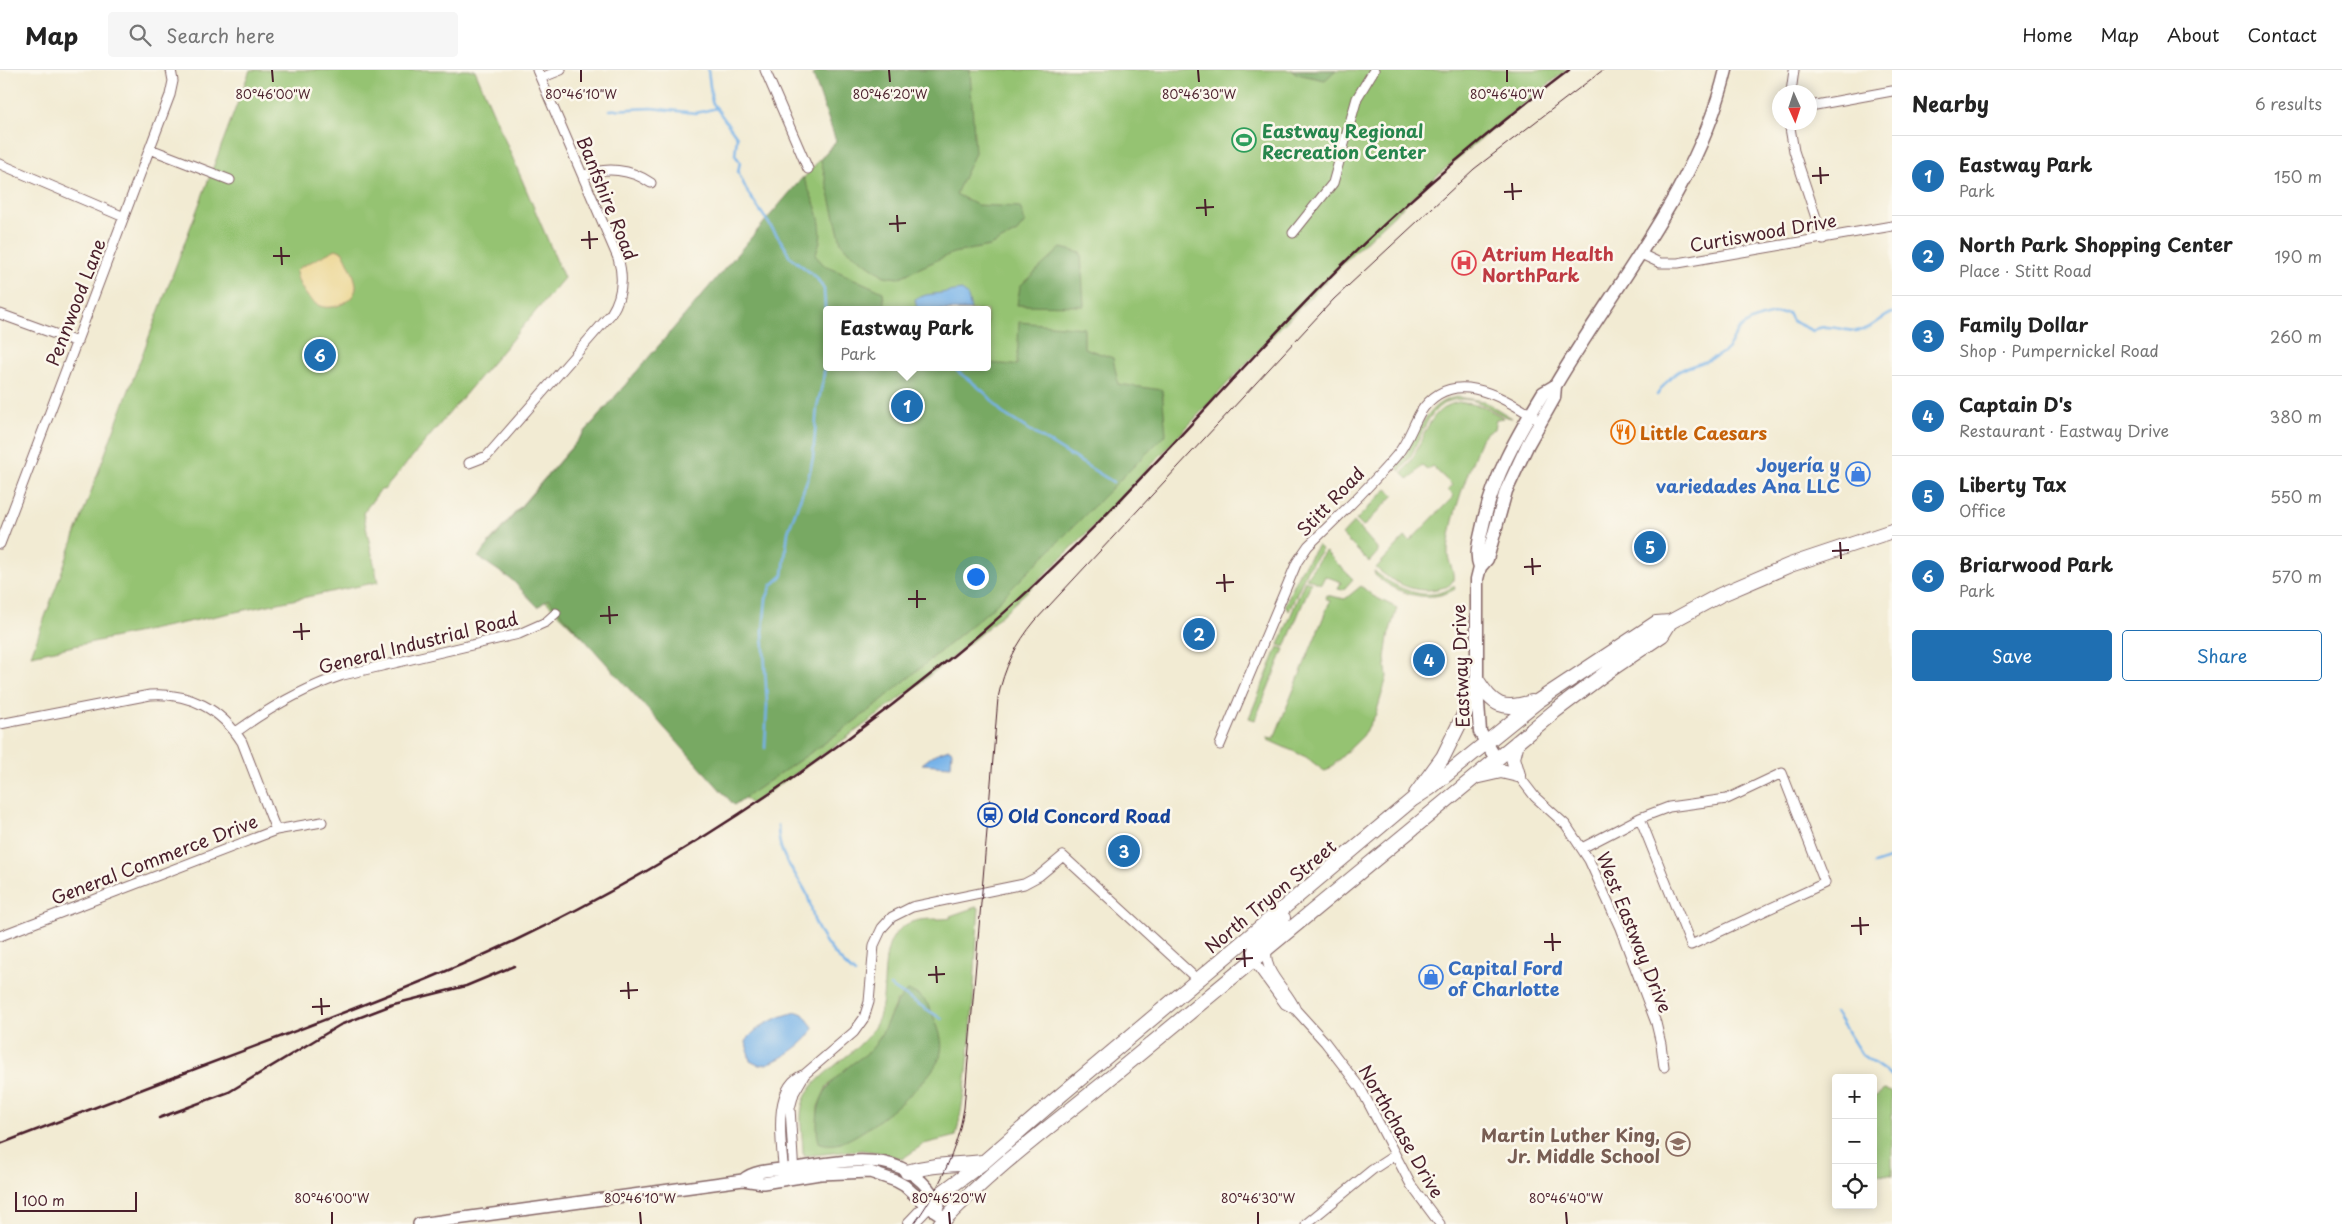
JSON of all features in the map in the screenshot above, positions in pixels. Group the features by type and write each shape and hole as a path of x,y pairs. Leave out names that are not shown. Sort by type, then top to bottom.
{"main road":[{"name":"Eastway Drive","path":"1496,759 1485,742 1479,727 1476,610 1480,567 1487,559 1506,491 1535,418 1554,398 1555,386 1675,199 1692,166 1718,101 1726,70"},
{"name":"North Tryon Street","path":"910,1224 931,1202 985,1161 1413,799 1430,788 1538,701 1656,623 1670,622 1720,596 1784,567 1892,531"},
{"name":"North Tryon Street","path":"946,1222 1030,1142 1574,696 1662,635 1670,622"},
{"path":"1413,799 1444,756 1477,684 1488,698 1503,706 1513,707 1538,701"},
{"path":"1474,778 1501,771 1518,775 1513,758 1517,742"},
{"path":"1253,960 1256,946 1271,933 1306,890"},
{"path":"907,1172 930,1165 960,1165 985,1161"}],"street":[{"name":"Pennwood Lane","path":"0,544 170,95 173,81 171,70"},
{"path":"539,74 561,70"},
{"path":"765,70 808,169"},
{"path":"1294,233 1333,183 1357,98 1374,70"},
{"path":"1792,85 1794,70"},
{"name":"Banfshire Road","path":"469,463 487,456 610,314 619,297 622,278 618,258 539,74"},
{"path":"1817,105 1892,91"},
{"path":"1791,130 1794,151 1823,239"},
{"path":"150,149 230,180"},
{"path":"0,164 124,217"},
{"path":"583,176 606,170 615,170 640,176 651,184"},
{"name":"Curtiswood Drive","path":"1641,254 1660,262 1678,263 1892,226"},
{"path":"0,314 77,342"},
{"name":"Stitt Road","path":"1220,745 1297,562 1308,546 1398,454 1426,405 1446,391 1471,387 1486,391 1535,418"},
{"name":"General Industrial Road","path":"236,732 265,712 321,683 350,674 519,634 546,622 556,613"},
{"path":"0,724 163,694 185,697 206,706 223,718 236,732 242,742 276,830"},
{"path":"1582,848 1640,818 1668,807 1727,799 1782,772 1825,883 1691,945 1640,818"},
{"name":"West Eastway Drive","path":"1518,775 1535,797 1566,825 1582,848 1616,919 1656,1023 1664,1067"},
{"name":"General Commerce Drive","path":"0,936 276,830 322,822"},
{"path":"789,1174 790,1108 794,1093 805,1074 854,1032 864,1018 869,998 874,947 882,928 892,917 909,907 1028,882 1038,877 1063,856 1199,981"},
{"name":"Northchase Drive","path":"1267,949 1268,967 1292,999 1296,1010"},
{"name":"Northchase Drive","path":"1253,960 1285,1004 1296,1010 1347,1068 1364,1094 1411,1185 1440,1224"},
{"path":"1306,1224 1372,1170 1395,1155"},
{"path":"419,1224 743,1180 758,1183 789,1174 858,1159 884,1163 907,1172 946,1222"},
{"path":"789,1174 870,1172 896,1181 931,1202"}],"green space":[{"path":"250,70 475,70 564,278 384,490 381,489 363,513 378,582 31,655 113,432"},
{"path":"819,70 970,70 975,153 956,194 977,205 1020,207 1025,222 1017,232 990,246 953,253 898,278 884,276 846,249 841,243 821,160 836,141 813,75"},
{"path":"897,70 1567,70 1471,146 1380,228 1281,327 1079,541 994,622 936,671 876,717 751,804 488,544"},
{"path":"1292,70 1336,70 1325,80 1297,74"},
{"path":"803,177 815,206 820,225 821,235 815,255 824,265 883,292 885,306 823,306 823,371 991,371 991,363 1017,365 1019,322 1084,328 1084,348 1113,358 1118,384 1162,390 1166,434 990,610 870,710 734,805 548,599 538,607 512,580 478,557"},
{"path":"1061,248 1081,253 1084,306 1017,305 1020,286"},
{"path":"1457,397 1484,401 1512,418 1471,400 1455,400 1443,404 1426,423 1415,448 1400,471 1396,467 1428,415 1445,400"},
{"path":"1459,402 1482,406 1504,418 1496,419 1494,429 1487,432 1481,439 1461,494 1453,521 1448,550 1453,580 1447,587 1432,590 1407,587 1391,579 1376,568 1405,537 1410,541 1454,496 1448,490 1452,485 1432,466 1427,470 1422,466 1409,480 1402,473 1409,464 1431,421 1447,406"},
{"path":"1387,489 1394,495 1363,527 1356,520"},
{"path":"1354,522 1378,549 1378,552 1369,562 1342,535"},
{"path":"1318,545 1322,549 1307,570 1289,611 1285,605 1299,573"},
{"path":"1325,551 1353,579 1343,590 1338,589 1341,582 1325,576 1321,584 1306,578"},
{"path":"1374,571 1392,583 1413,592 1434,594 1454,586 1455,589 1445,594 1434,596 1413,595 1402,592 1383,581 1375,575"},
{"path":"1305,580 1311,583 1285,647 1279,645"},
{"path":"1361,586 1373,596 1397,608 1388,637 1385,658 1387,677 1376,714 1363,736 1328,770 1324,771 1306,757 1268,740 1267,737 1274,738 1330,601 1325,598 1326,595 1345,599"},
{"path":"1278,647 1284,649 1255,720 1249,718"},
{"path":"976,907 979,908 972,1022 966,1080 956,1136 924,1144 902,1159 883,1153 861,1150 805,1156 803,1153 801,1118 806,1095 824,1075 859,1046 876,1024 883,1000 886,962 892,939 899,930 911,922 924,919 951,918 950,916","holes":["897,1000 841,1143 818,1142 818,1107 827,1086 873,1049 884,1030"]},
{"path":"907,991 920,996 932,1011 942,1046 935,1067 897,1106 866,1130 840,1143 824,1144 818,1142 817,1117 822,1097 827,1088 842,1072 872,1049 897,1003"},
{"path":"1884,1090 1892,1092 1892,1175 1877,1174 1877,1095"}],"sand":[{"path":"336,249 343,252 351,268 356,285 355,291 353,296 337,306 320,306 304,292 298,281 296,271"}],"water":[{"path":"962,290 968,297 970,306 916,306 915,299 926,295"},
{"path":"949,749 952,751 951,766 922,764 935,754"},
{"path":"798,1012 803,1014 813,1027 806,1039 792,1051 775,1061 760,1065 750,1061 746,1042 750,1036 761,1026 769,1022"}],"waterway":[{"path":"708,70 712,102 737,137 735,155 740,162 738,172 748,193 785,247 789,256 816,277 824,289 825,306"},
{"path":"610,110 651,108 696,113 717,108"},
{"path":"1657,395 1672,376 1685,368 1724,352 1742,327 1761,318 1788,313 1792,321 1813,331 1823,327 1856,331 1866,329 1892,313"},
{"path":"765,748 767,704 763,631 766,599 772,585 783,575 788,532 809,475 813,458 817,407 824,371"},
{"path":"957,371 987,395 1002,413 1113,482"},
{"path":"778,825 783,855 807,894 814,920 822,936 831,950 855,974"},
{"path":"1874,864 1892,858"},
{"path":"890,986 942,1019"},
{"path":"1835,1012 1862,1055 1892,1076"}],"tram line":[{"path":"914,1224 946,1169 957,1139 964,1108 998,698 1007,667 1022,639 1035,621 1334,299 1474,169 1603,70"}],"railway":[{"path":"0,1144 363,1005 484,955 639,876 758,802 815,762 928,677 1027,592 1114,507 1279,330 1380,228 1504,121 1569,70"},
{"path":"386,1006 466,986 514,966"},
{"path":"159,1118 229,1092 340,1025 392,1005"}],"place":[{"name":"Eastway Regional Recreation Center","path":"1244,140"},
{"name":"Atrium Health NorthPark","path":"1464,263"},
{"name":"Briarwood Park","path":"320,355"},
{"name":"Eastway Park","path":"907,406"},
{"name":"Little Caesars","path":"1623,432"},
{"name":"Joyería y variedades Ana LLC","path":"1858,474"},
{"name":"Liberty Tax","path":"1650,547"},
{"name":"North Park Shopping Center","path":"1199,634"},
{"name":"Captain D's","path":"1429,660"},
{"name":"Old Concord Road","path":"990,815"},
{"name":"Family Dollar","path":"1124,851"},
{"name":"Capital Ford of Charlotte","path":"1431,977"},
{"name":"Martin Luther King, Jr. Middle School","path":"1678,1144"}]}
